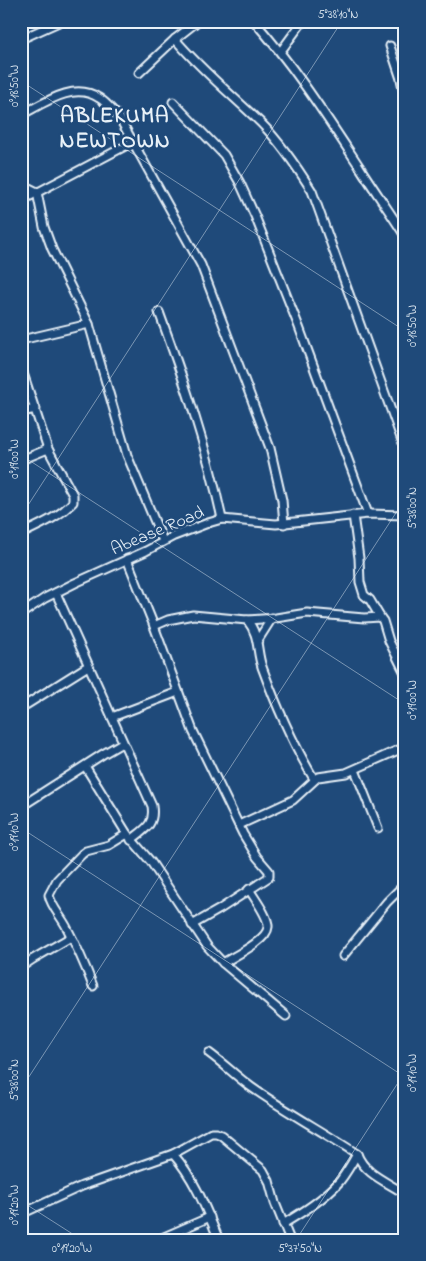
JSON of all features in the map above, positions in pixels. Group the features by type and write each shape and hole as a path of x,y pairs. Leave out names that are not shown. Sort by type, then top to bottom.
{"street":[{"path":"21,39 61,21"},
{"path":"140,73 175,39 198,21"},
{"path":"254,21 280,51 293,71 315,98 405,236"},
{"path":"280,51 303,21"},
{"path":"175,39 192,60 272,135 290,157 312,191 405,450"},
{"path":"390,46 405,98"},
{"path":"21,114 62,95 79,91 90,93 100,98 119,117 184,232 204,273 270,448 282,500 284,524"},
{"path":"173,102 224,155 240,183 299,328 368,514"},
{"path":"21,201 133,142"},
{"path":"21,184 37,192"},
{"path":"37,192 44,227 52,249 89,324 128,455 163,541"},
{"path":"159,312 191,401 213,476 222,519"},
{"path":"21,340 89,324"},
{"path":"21,368 48,449 73,495 73,502 66,509 48,521 21,534"},
{"path":"21,412 36,409"},
{"path":"21,460 48,449"},
{"path":"352,515 359,558 360,582 364,596 370,600 383,621 389,641 405,673"},
{"name":"Abease Road","path":"21,614 56,593 163,541 192,528 222,519 284,524 352,515 405,515"},
{"path":"127,559 193,731 239,825 257,857 269,870 269,877 192,925"},
{"path":"56,593 122,743 139,775 152,806 153,814 152,821 129,837 82,854 63,873 49,895 50,901 83,958 93,986"},
{"path":"154,626 168,620 193,615 247,620 307,613 364,618 380,617"},
{"path":"258,640 272,618"},
{"path":"247,620 256,633 262,666 272,691 295,745 314,779"},
{"path":"21,708 88,666"},
{"path":"112,717 178,692"},
{"path":"21,809 28,802 122,743"},
{"path":"239,825 293,800 318,777 356,770 405,747"},
{"path":"85,766 129,837 151,862 207,946 223,963 286,1016"},
{"path":"356,770 378,828"},
{"path":"343,956 387,902 405,884"},
{"path":"223,963 260,940 268,928 267,921 249,889"},
{"path":"21,967 71,937"},
{"path":"209,1053 251,1087 357,1154 360,1162 372,1174 405,1194"},
{"path":"21,1214 82,1186 173,1154 211,1133 216,1133 264,1170 290,1240"},
{"path":"173,1154 191,1177 202,1198 219,1240"},
{"path":"283,1224 309,1208 332,1188 340,1180 357,1154"},
{"path":"157,1240 210,1217"}],"district":[{"name":"ABLEKUMA NEWTOWN","path":"115,126"}]}
